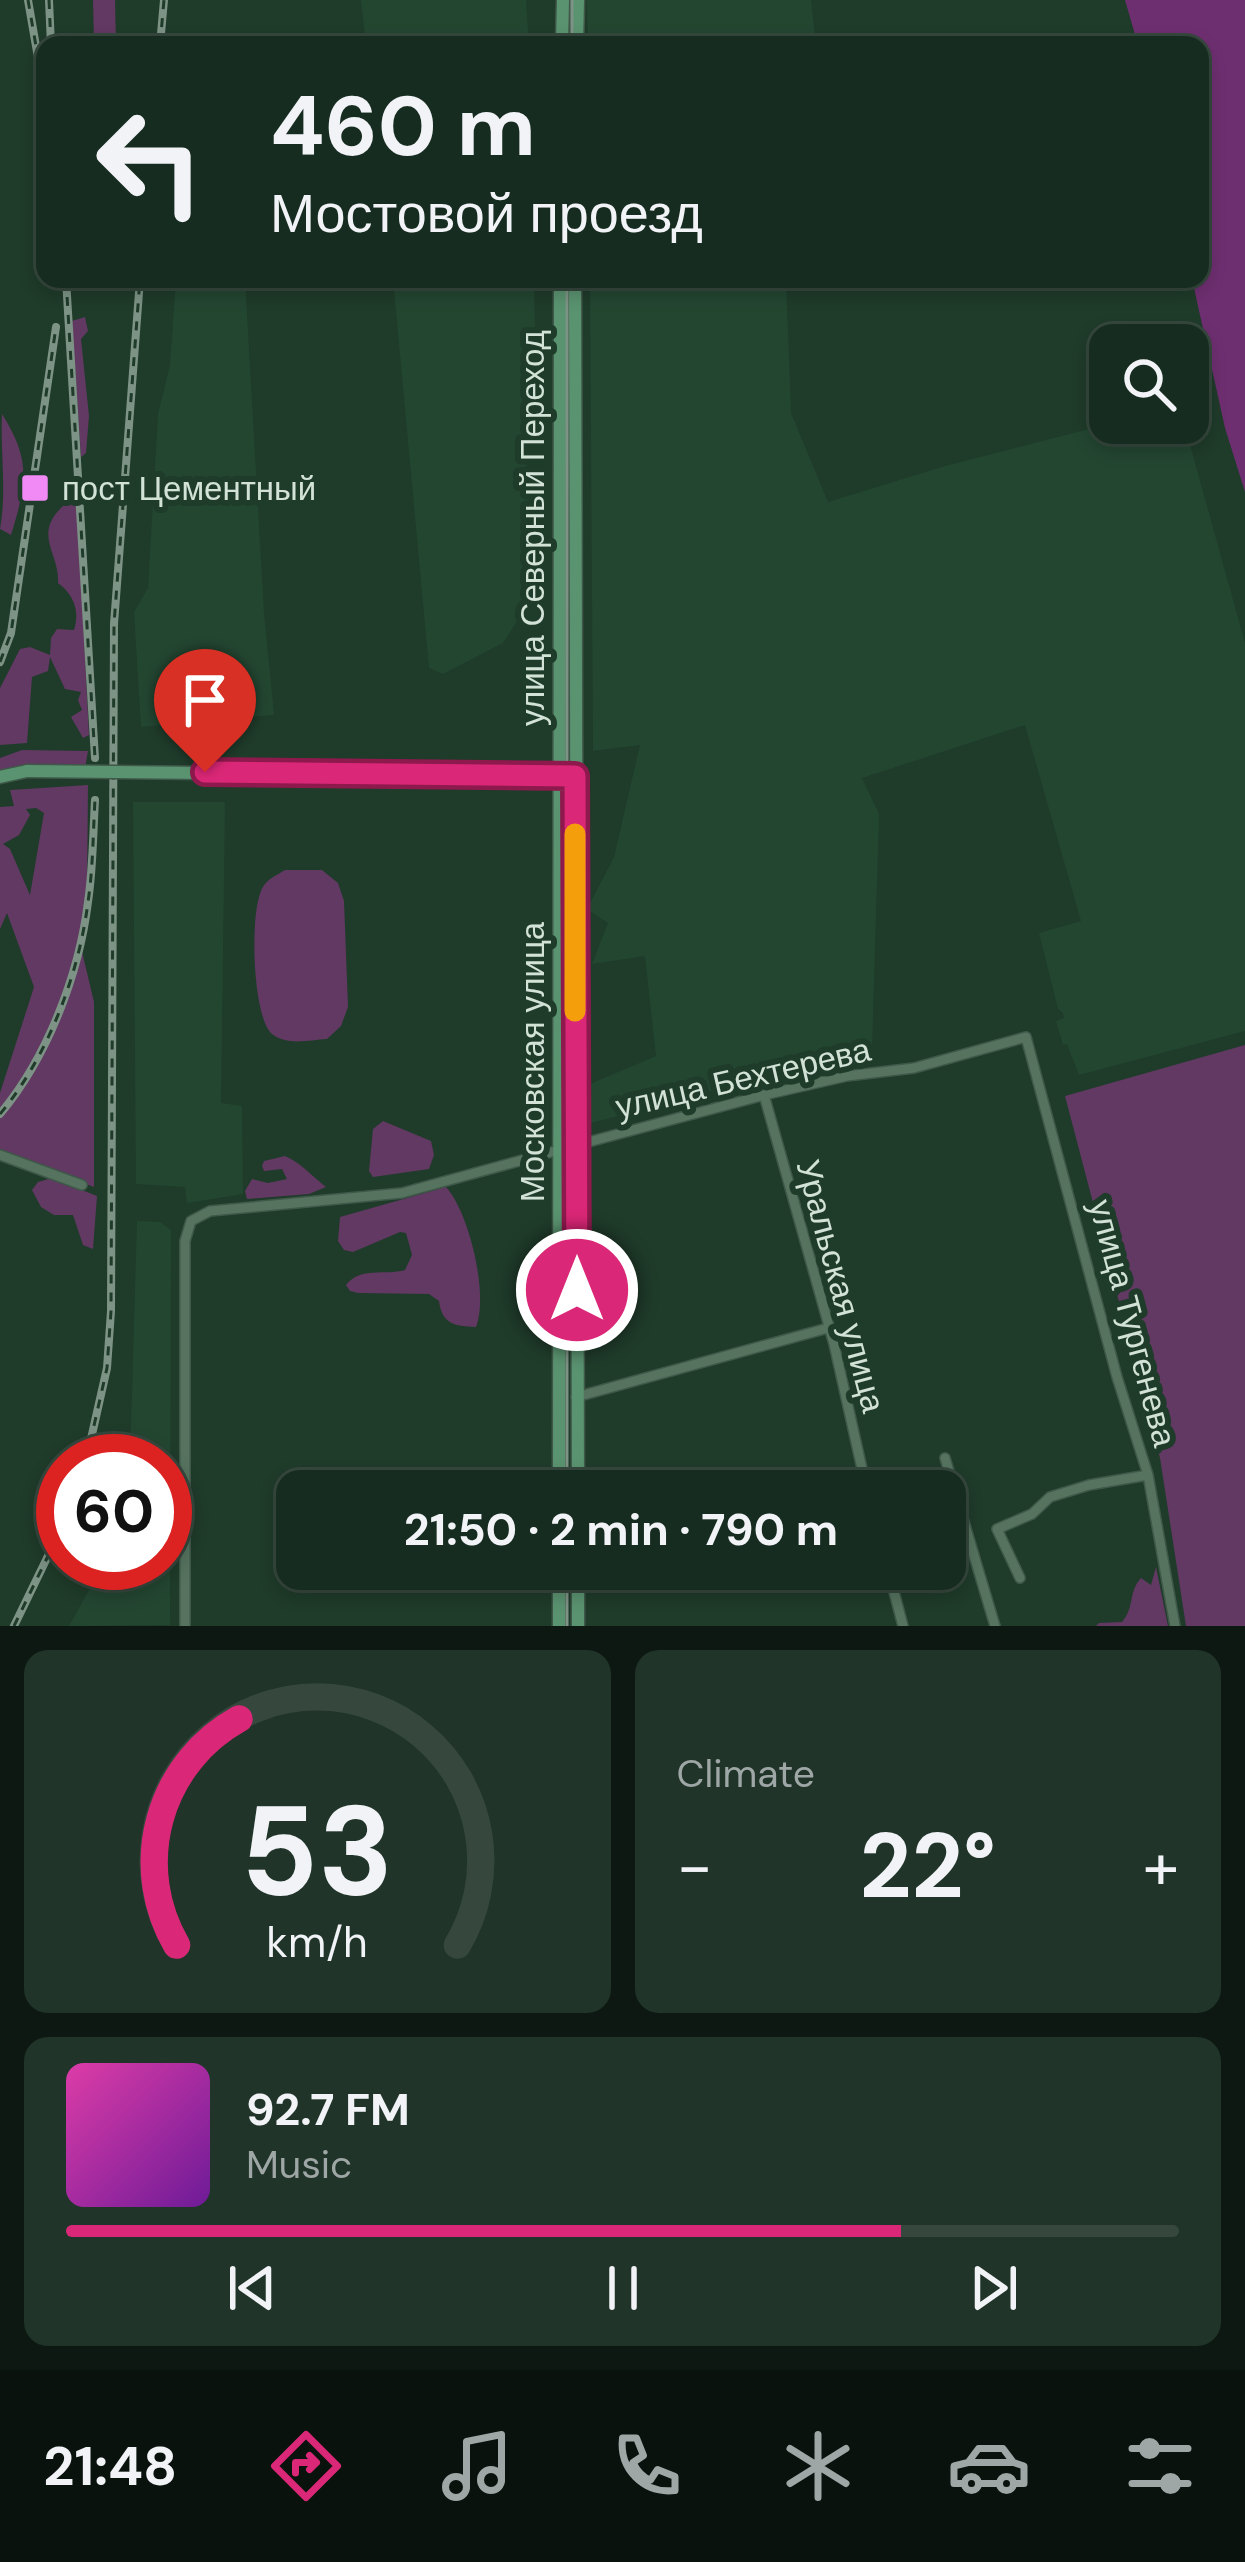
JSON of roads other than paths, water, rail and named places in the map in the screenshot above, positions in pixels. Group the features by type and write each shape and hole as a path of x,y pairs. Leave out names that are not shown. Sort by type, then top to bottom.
{"main road":[{"path":"562,0 562,36"},
{"path":"577,36 578,0"},
{"name":"улица Северный Переход","path":"559,776 560,288"},
{"name":"улица Северный Переход","path":"575,288 575,776"},
{"path":"0,777 27,771 575,776"},
{"name":"Московская улица","path":"559,776 559,1470"},
{"name":"Московская улица","path":"575,776 578,1470"},
{"name":"улица Бехтерева","path":"559,1150 577,1145"},
{"path":"559,1590 559,1626"},
{"path":"578,1590 578,1626"}],"street":[{"name":"улица Бехтерева","path":"577,1145 764,1095 847,1076 914,1068 1026,1037"},
{"name":"улица Тургенева","path":"1026,1037 1148,1475 1175,1626"},
{"name":"Уральская улица","path":"764,1095 862,1470"},
{"name":"улица Бехтерева","path":"185,1626 185,1241 190,1221 210,1211 402,1192 559,1150"},
{"path":"0,1155 82,1185"},
{"path":"576,1397 828,1328"},
{"path":"945,1458 994,1626"},
{"path":"1020,1578 998,1529 1032,1514 1050,1497 1148,1475"},
{"path":"894,1590 903,1626"}],"tram line":[{"path":"572,0 572,36"},
{"path":"567,288 567,1470"},
{"path":"567,1590 567,1626"}],"railway":[{"path":"28,0 36,46"},
{"path":"49,0 51,36"},
{"path":"161,36 164,0"},
{"path":"67,288 95,758"},
{"path":"92,1434 107,1368 111,1311 114,624 139,288"},
{"path":"0,662 11,633 56,327"},
{"path":"0,1114 32,1068 69,986 88,902 95,800"},
{"path":"14,1626 36,1581"}],"place":[{"name":"пост Цементный","path":"35,488"}]}
